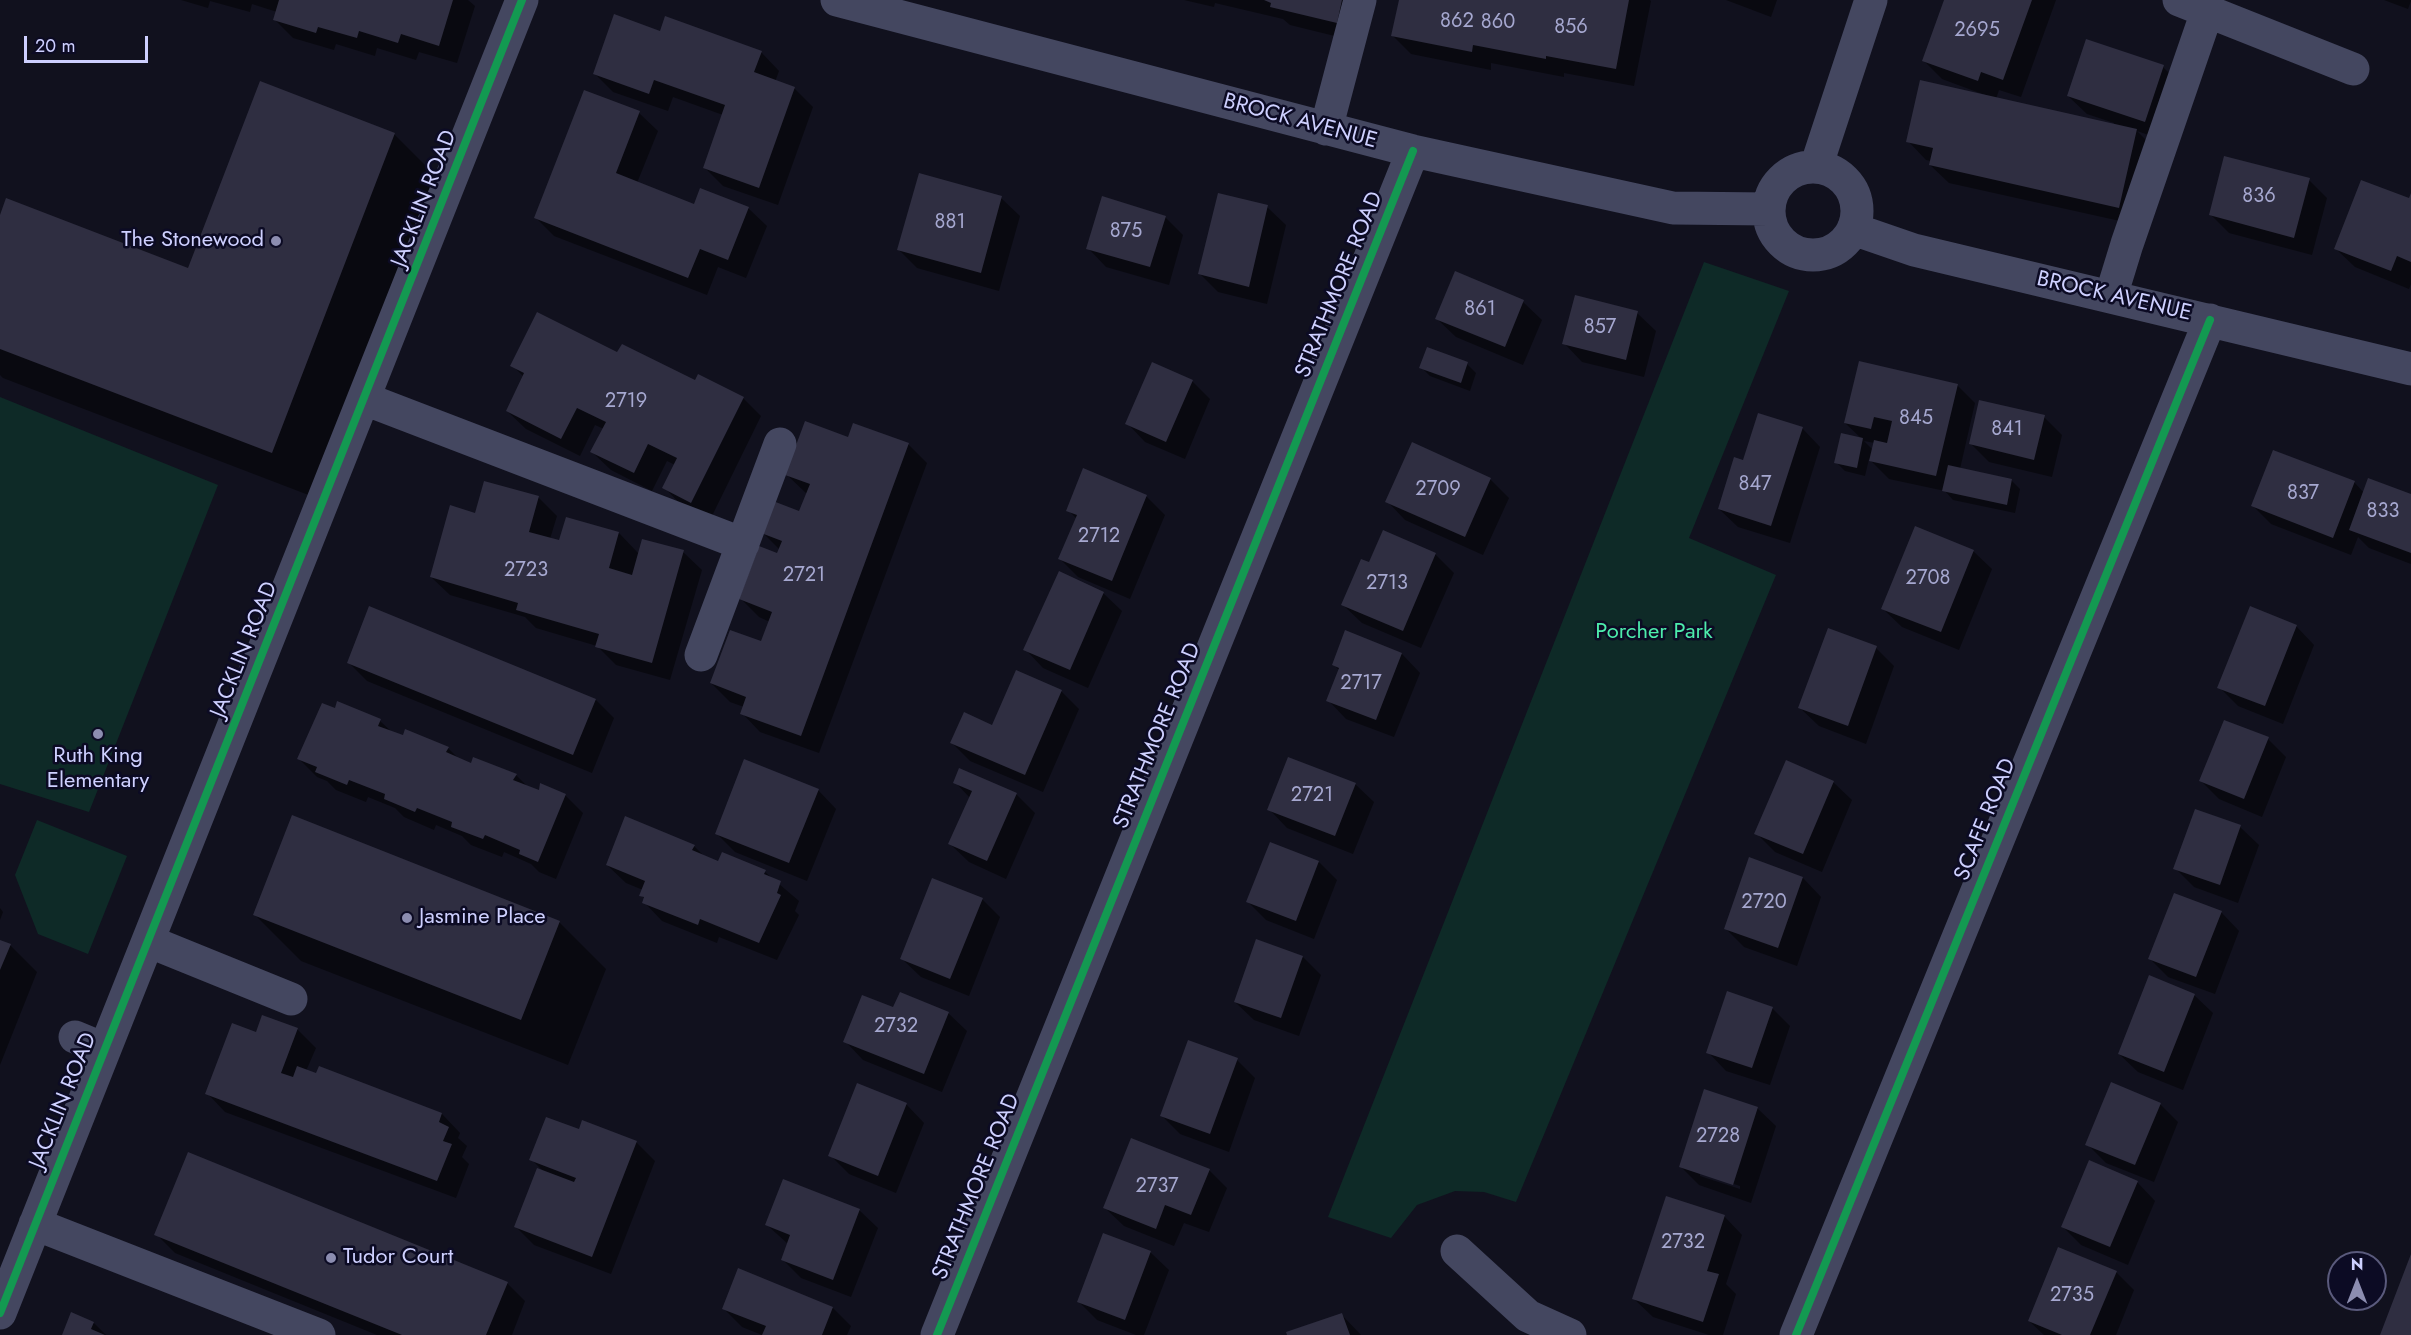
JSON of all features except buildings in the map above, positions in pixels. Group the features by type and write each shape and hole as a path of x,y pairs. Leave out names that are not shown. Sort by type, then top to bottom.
{"street":[{"name":"JACKLIN ROAD","path":"0,1313 35,1224 89,1043 148,940 522,0"},
{"name":"BROCK AVENUE","path":"837,0 884,6 1413,151 1673,208 1769,209"},
{"path":"1326,129 1360,0"},
{"path":"1816,167 1871,0"},
{"path":"2111,296 2193,6 2353,69"},
{"name":"STRATHMORE ROAD","path":"937,1335 1413,151"},
{"path":"1816,167 1832,171 1843,178 1856,202 1857,216 1853,229 1844,242 1832,250 1818,254 1803,254 1778,238 1771,224 1769,209 1772,195 1779,182 1797,171 1816,167"},
{"name":"BROCK AVENUE","path":"1853,229 1914,250 2411,369"},
{"name":"SCAFE ROAD","path":"1796,1335 2210,320"},
{"path":"365,399 743,544"},
{"path":"701,655 780,444"},
{"path":"148,940 291,999"},
{"path":"35,1224 319,1335"},
{"path":"1457,1251 1528,1316 1570,1335"}],"green space":[{"name":"Porcher Park","path":"1704,262 1789,291 1689,538 1776,575 1516,1202 1484,1192 1455,1191 1417,1205 1391,1238 1328,1217"},
{"path":"0,397 218,485 89,812 0,784"},
{"path":"37,820 127,856 88,954 38,934 15,875"}],"cycle path":[{"path":"0,1313 522,0"},
{"path":"937,1335 1413,151"},
{"path":"1796,1335 2210,320"}],"place":[{"name":"The Stonewood","path":"276,241"},
{"name":"Ruth King Elementary","path":"98,734"},
{"name":"Jasmine Place","path":"407,918"},
{"name":"Tudor Court","path":"331,1258"}]}
